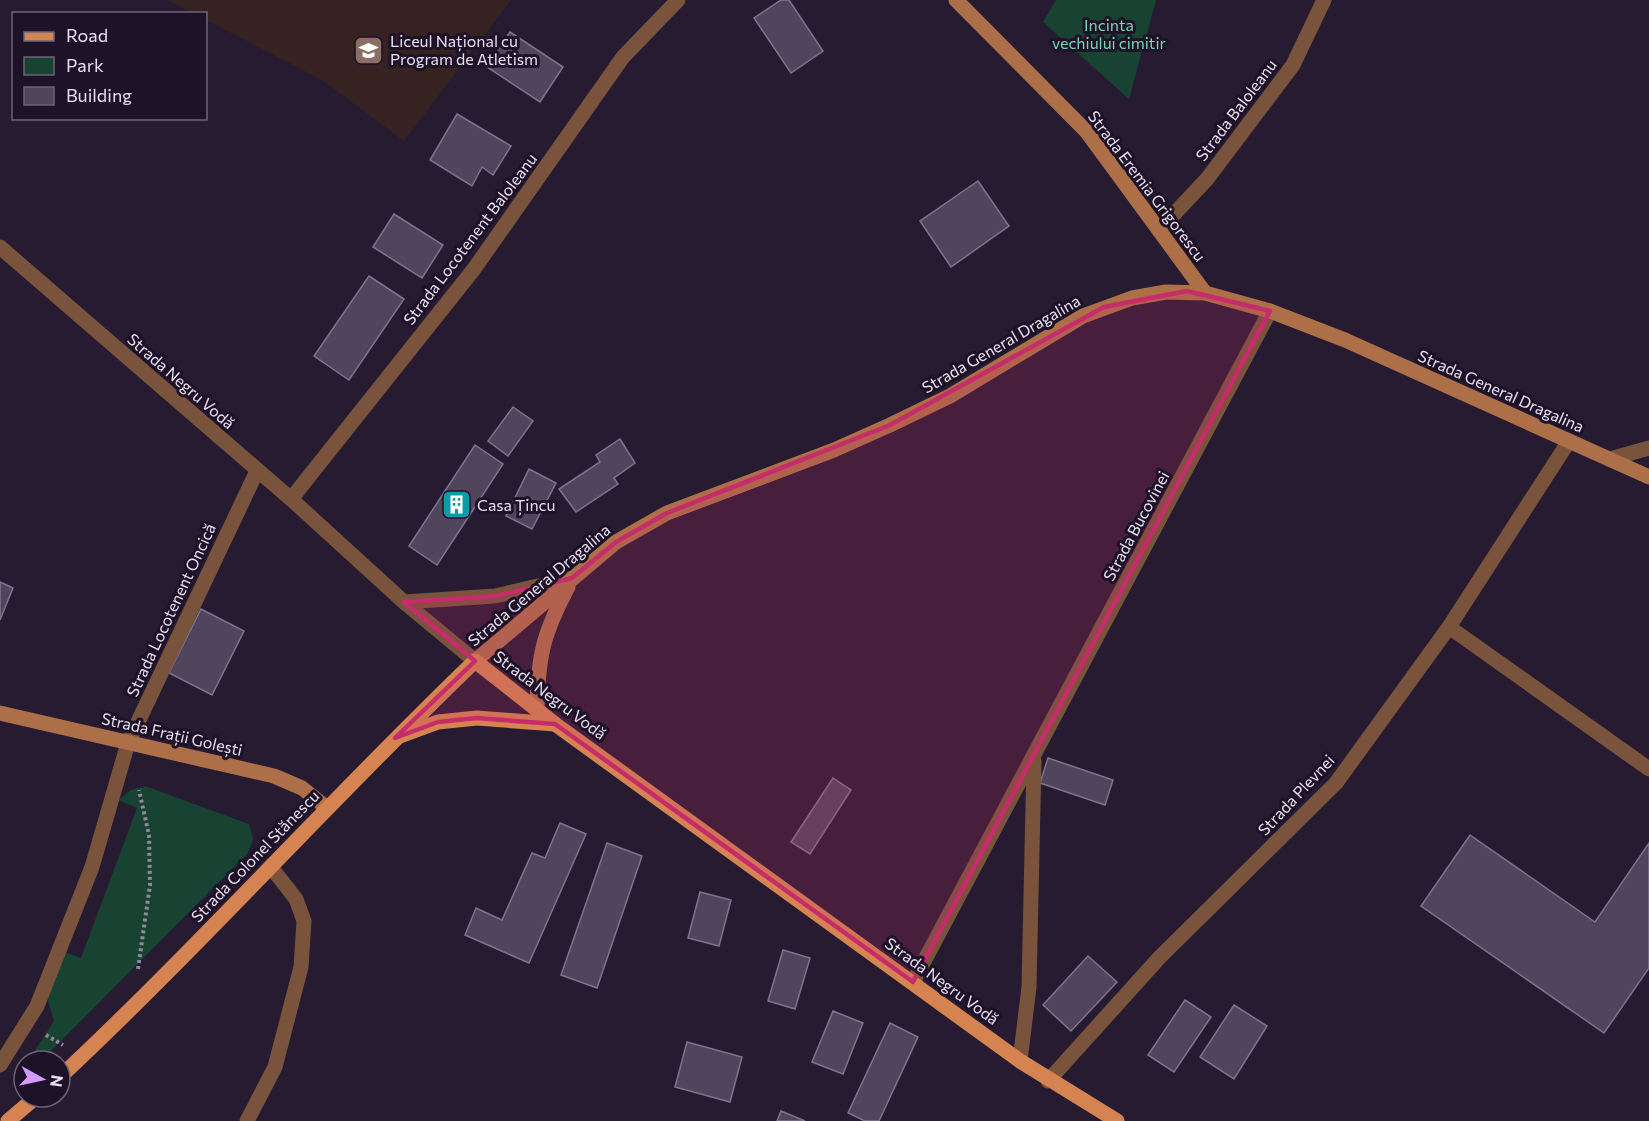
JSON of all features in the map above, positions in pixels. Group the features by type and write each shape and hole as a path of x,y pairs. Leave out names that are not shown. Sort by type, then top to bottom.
{"main road":[{"name":"Strada Eremia Grigorescu","path":"956,0 1087,132 1205,293"},
{"name":"Strada General Dragalina","path":"476,661 616,542 667,513 834,450 890,425 950,396 1083,316 1132,298 1166,292 1205,293 1270,311 1345,340 1649,477"},
{"path":"537,710 538,666 543,639 572,578"},
{"name":"Strada Negru Vodă","path":"476,661 555,724 1020,1061 1048,1081 1117,1121"},
{"name":"Strada Colonel Stănescu","path":"72,1065 271,867 395,738 476,661"},
{"name":"Strada Frații Golești","path":"0,713 274,776 302,788 327,808"},
{"path":"395,738 438,722 477,718 555,724"},
{"path":"8,1121 22,1109"}],"street":[{"name":"Strada Locotenent Baloleanu","path":"291,500 474,269 623,57 678,0"},
{"name":"Strada Baloleanu","path":"1159,230 1207,179 1293,64 1324,0"},
{"name":"Strada Negru Vodă","path":"0,247 291,500 404,602 476,661"},
{"name":"Strada Bucovinei","path":"913,982 1270,311"},
{"name":"Strada Plevnei","path":"1048,1081 1159,958 1336,783 1449,627 1569,441"},
{"path":"1610,459 1649,448"},
{"name":"Strada Locotenent Oncică","path":"0,1065 37,1006 92,867 128,742 257,471"},
{"path":"404,602 495,596 572,578"},
{"path":"1449,627 1649,769"},
{"name":"Strada Bucovinei","path":"1020,1061 1029,987 1034,758"},
{"path":"247,1121 275,1067 301,967 304,921 296,899 271,867"}],"path":[{"path":"132,1006 150,885 148,835 138,789"},
{"path":"27,1023 81,1056"}],"highlighted area":[{"path":"1187,291 1270,311 913,982 555,724 477,718 438,722 395,738 475,661 404,602 495,596 572,578 616,542 667,513 890,425 1104,307"}],"shaded area":[{"name":"Liceul Național cu Program de Atletism","path":"167,0 511,0 404,141 322,80 207,21 207,12 191,12"}],"green space":[{"name":"Incinta vechiului cimitir","path":"1056,0 1156,0 1129,99 1043,22"},
{"path":"145,786 249,824 253,839 248,853 53,1049 36,1049 54,1021 46,994 62,951 81,958 137,808 118,800 131,790"}],"building":[{"path":"781,0 789,0 823,51 791,73 754,18"},
{"path":"510,32 563,67 540,102 487,67"},
{"path":"457,114 511,146 493,175 482,167 472,186 430,160"},
{"path":"978,181 1009,226 951,267 920,221"},
{"path":"394,214 443,245 422,278 373,247"},
{"path":"369,276 404,299 349,380 314,356"},
{"path":"513,407 533,421 508,456 488,441"},
{"path":"620,439 635,463 614,478 618,484 576,512 559,489 600,462 596,455"},
{"name":"Casa Țincu","path":"475,445 503,464 437,565 409,546"},
{"path":"529,469 556,483 532,529 506,516"},
{"path":"0,582 13,588 0,620"},
{"path":"201,609 244,631 212,695 169,673"},
{"path":"1048,758 1113,780 1105,805 1040,783"},
{"path":"833,778 851,790 810,854 791,842"},
{"path":"560,823 586,834 529,963 465,935 476,908 502,920 532,853 545,858"},
{"path":"1470,835 1595,922 1649,843 1649,968 1604,1033 1421,906"},
{"path":"607,843 642,856 597,988 561,975"},
{"path":"700,892 731,900 719,946 688,938"},
{"path":"783,950 810,958 795,1009 768,1001"},
{"path":"1088,956 1117,982 1071,1031 1043,1005"},
{"path":"1185,1000 1211,1017 1174,1072 1148,1055"},
{"path":"1234,1005 1267,1026 1234,1079 1200,1057"},
{"path":"833,1011 863,1023 843,1074 812,1062"},
{"path":"890,1023 918,1037 879,1121 865,1121 848,1113"},
{"path":"687,1042 742,1057 730,1102 675,1087"},
{"path":"781,1111 805,1121 777,1121"}],"place":[{"name":"Liceul Național cu Program de Atletism","path":"369,50"},
{"name":"Casa Țincu","path":"456,505"}]}
